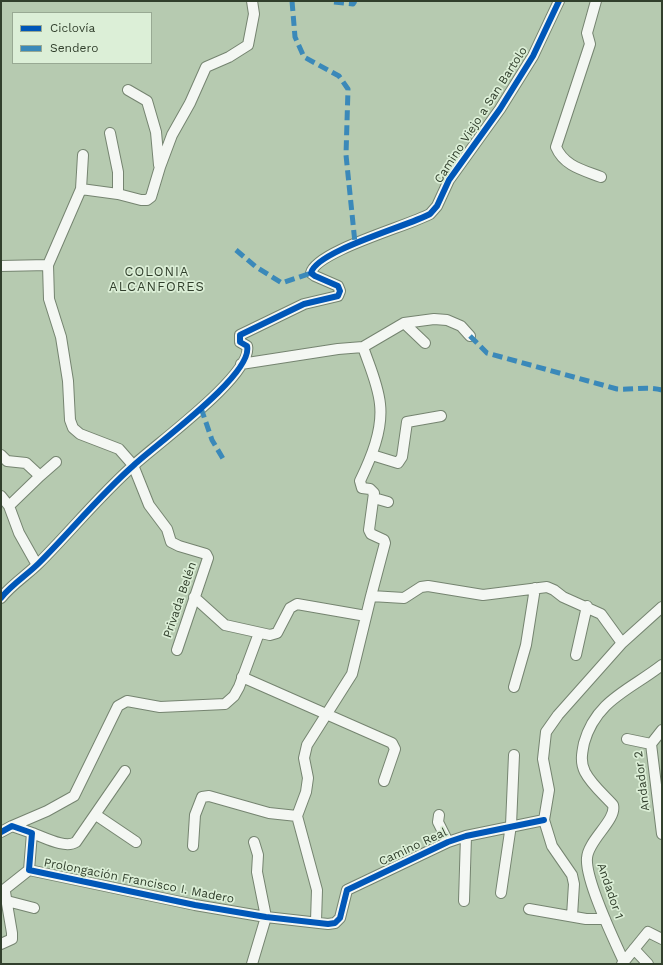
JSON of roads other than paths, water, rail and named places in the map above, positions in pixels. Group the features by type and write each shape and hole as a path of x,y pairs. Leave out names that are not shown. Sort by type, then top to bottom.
{"street":[{"path":"81,189 147,200 151,197 172,135 190,103 206,67 229,58 248,44 254,14 252,1"},
{"name":"Camino Viejo a San Bartolo","path":"241,364 247,355 248,348 240,342 240,335 304,304 332,299 338,296 340,291 338,286 315,276 312,273 316,265 355,243 430,214 437,206 449,180 500,109 533,56 559,1"},
{"path":"596,1 588,33 590,44 556,147 560,156 569,164 601,177"},
{"path":"128,90 147,102 156,132 160,167"},
{"path":"110,133 118,172 118,194"},
{"path":"83,155 81,189 48,265 50,299 61,337 68,381 70,420 73,428 80,434 119,449 134,465"},
{"path":"1,266 48,265"},
{"path":"1,598 37,565 134,465 212,400 241,364 338,349 363,347 404,323 434,319 447,320 461,326 470,336"},
{"path":"404,323 425,343"},
{"path":"316,921 317,890 297,816 306,792 308,778 304,758 307,745 352,674 385,543 384,540 371,534 369,530 374,493 370,490 362,488 360,481 372,455 380,421 380,405 363,347"},
{"path":"372,455 398,463 402,457 407,422 441,416"},
{"path":"1,455 7,461 26,463 40,476"},
{"path":"9,506 56,462"},
{"name":"Privada Belén","path":"134,465 149,505 167,529 171,542 206,554 208,558 177,650"},
{"path":"1,496 9,506 19,533 37,565"},
{"path":"374,498 388,502"},
{"path":"371,596 404,598 421,587 428,586 483,594 535,588 551,589 563,597 587,606 601,614 622,643"},
{"path":"514,687 526,645 535,588"},
{"path":"194,597 225,625 259,633 277,633 290,608 298,604 366,616"},
{"path":"576,656 587,606"},
{"path":"572,916 574,884 572,875 552,846 544,820 549,790 543,759 546,732 558,715 622,643 662,607"},
{"path":"1,832 47,811 74,796 118,706 122,703 127,701 160,707 225,704 234,696 259,633"},
{"name":"Andador 1","path":"623,963 605,919 586,865 587,856 598,833 613,814 614,809 613,805 586,774 582,764 582,751 592,721 601,709 621,691 662,665"},
{"path":"242,677 325,715 392,743 394,749 384,781"},
{"name":"Andador 2","path":"662,730 651,744 662,834"},
{"path":"627,739 651,744"},
{"path":"501,893 511,825 514,755"},
{"path":"12,826 66,844 72,844 76,842 96,815 125,771"},
{"path":"193,846 195,814 202,797 210,796 269,814 297,816"},
{"path":"96,815 136,842"},
{"path":"440,815 438,822 448,842"},
{"name":"Camino Real","path":"316,921 335,923 340,918 347,890 448,842 511,825 544,820"},
{"name":"Prolongación Francisco I. Madero","path":"32,833 29,870 194,905 266,917 316,921"},
{"path":"464,901 466,836"},
{"path":"252,964 266,917 257,872 258,855 254,842"},
{"path":"1,944 12,940 5,889 29,870"},
{"path":"7,901 34,908"},
{"path":"529,909 586,919 605,919"},
{"path":"623,963 648,932 662,939"},
{"path":"634,949 648,964"}],"district":[{"name":"COLONIA ALCANFORES","path":"157,280"}]}
